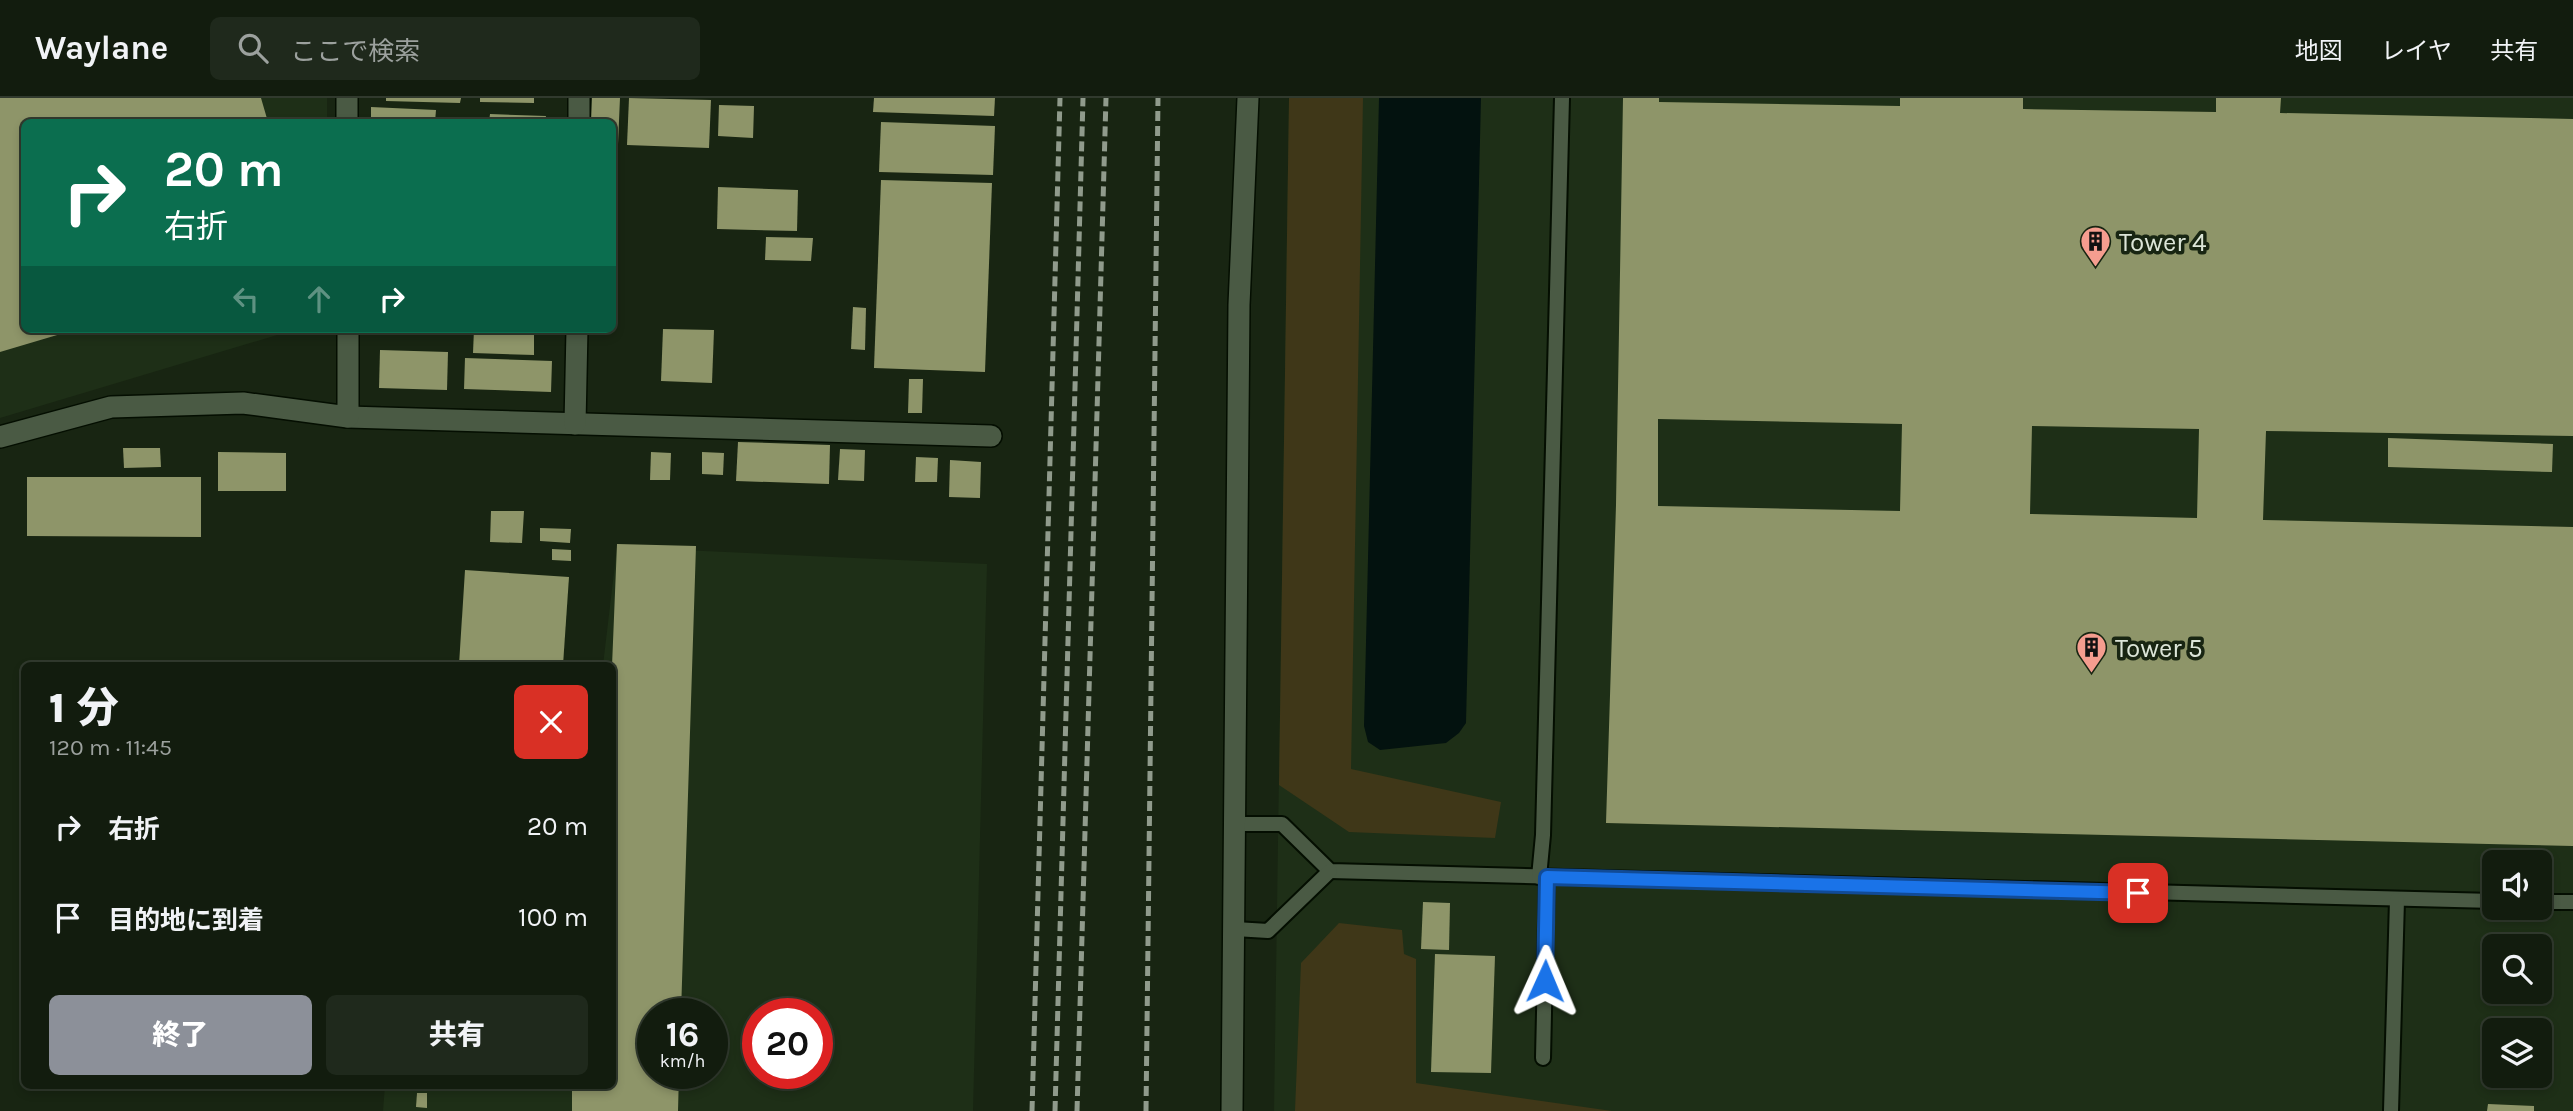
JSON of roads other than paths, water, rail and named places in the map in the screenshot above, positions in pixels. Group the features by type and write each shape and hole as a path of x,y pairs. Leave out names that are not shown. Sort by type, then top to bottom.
{"street":[{"path":"347,98 347,119"},
{"path":"579,98 579,119"},
{"path":"1232,1111 1239,305 1248,98"},
{"path":"348,333 348,417"},
{"path":"575,424 576,333"},
{"path":"0,437 111,407 243,403 348,417 991,436"}],"lane":[{"path":"1543,1058 1543,835 1562,98"},
{"path":"1236,824 1282,824 1330,871 2482,901"},
{"path":"1235,929 1268,931 1330,871"},
{"path":"2391,1111 2396,900"},
{"path":"2552,902 2573,902"}],"railway":[{"path":"1032,1111 1060,98"},
{"path":"1055,1111 1083,98"},
{"path":"1077,1111 1106,98"},
{"path":"1146,1111 1158,98"}],"place":[{"name":"Tower 4","path":"2096,269"},
{"name":"Tower 5","path":"2092,675"}]}
